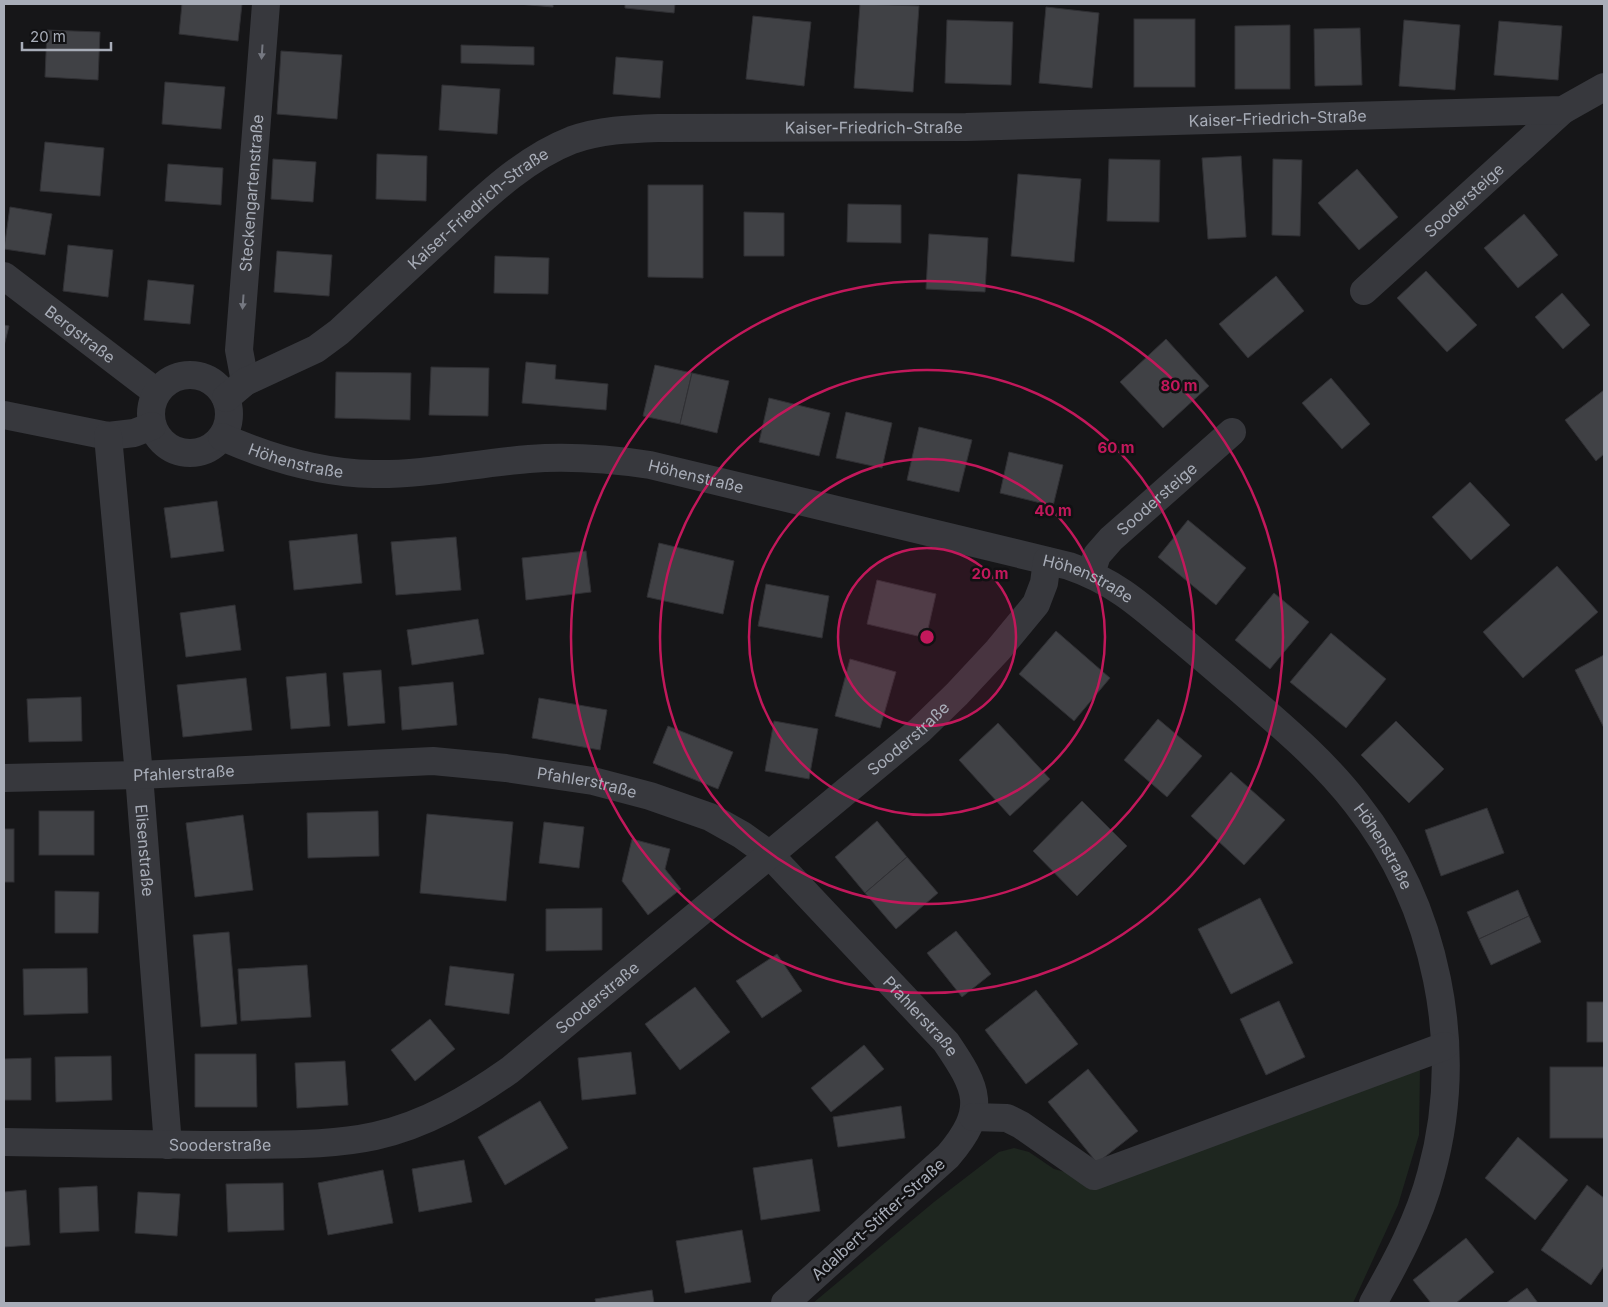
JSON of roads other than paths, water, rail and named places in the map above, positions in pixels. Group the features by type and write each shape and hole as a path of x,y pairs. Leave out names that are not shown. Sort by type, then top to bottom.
{"street":[{"name":"Steckengartenstraße","path":"235,390 266,4"},
{"name":"Kaiser-Friedrich-Straße","path":"235,390 316,349 339,332 484,198 513,175 555,148 573,140 598,133 623,129 658,128 966,127 1563,110 1604,87"},
{"name":"Soodersteige","path":"1364,291 1563,110"},
{"name":"Bergstraße","path":"4,276 156,392"},
{"path":"182,375 202,378 216,386 235,390 228,425 222,437 212,447 197,451 181,450 168,445 158,436 152,426 150,412 152,402 156,392 167,381 182,375"},
{"path":"4,416 108,436 134,433 152,426"},
{"name":"Soodersteige","path":"1091,573 1097,555 1111,539 1232,432"},
{"name":"Elisenstraße","path":"108,436 139,775 168,1145"},
{"name":"Höhenstraße","path":"222,437 259,452 306,466 339,472 372,474 406,473 528,459 554,458 615,460 641,464 1069,566 1091,573 1112,584 1131,598 1214,666 1310,752 1356,802 1385,846 1402,877 1420,918 1433,959 1440,994 1445,1046 1444,1098 1440,1132 1431,1174 1418,1215 1400,1254 1373,1303"},
{"name":"Sooderstraße","path":"4,1142 168,1145 345,1142 376,1136 406,1127 443,1112 478,1093 510,1070 900,747 958,694 1036,604 1044,584 1047,560"},
{"name":"Pfahlerstraße","path":"4,778 139,775 433,761 506,768 593,781 650,796 710,817 742,835 770,855 946,1042 964,1068 974,1092 973,1117 963,1139 948,1156"},
{"path":"973,1117 1007,1118 1021,1125 1094,1176 1445,1046"},
{"name":"Adalbert-Stifter-Straße","path":"785,1303 948,1156"}]}
